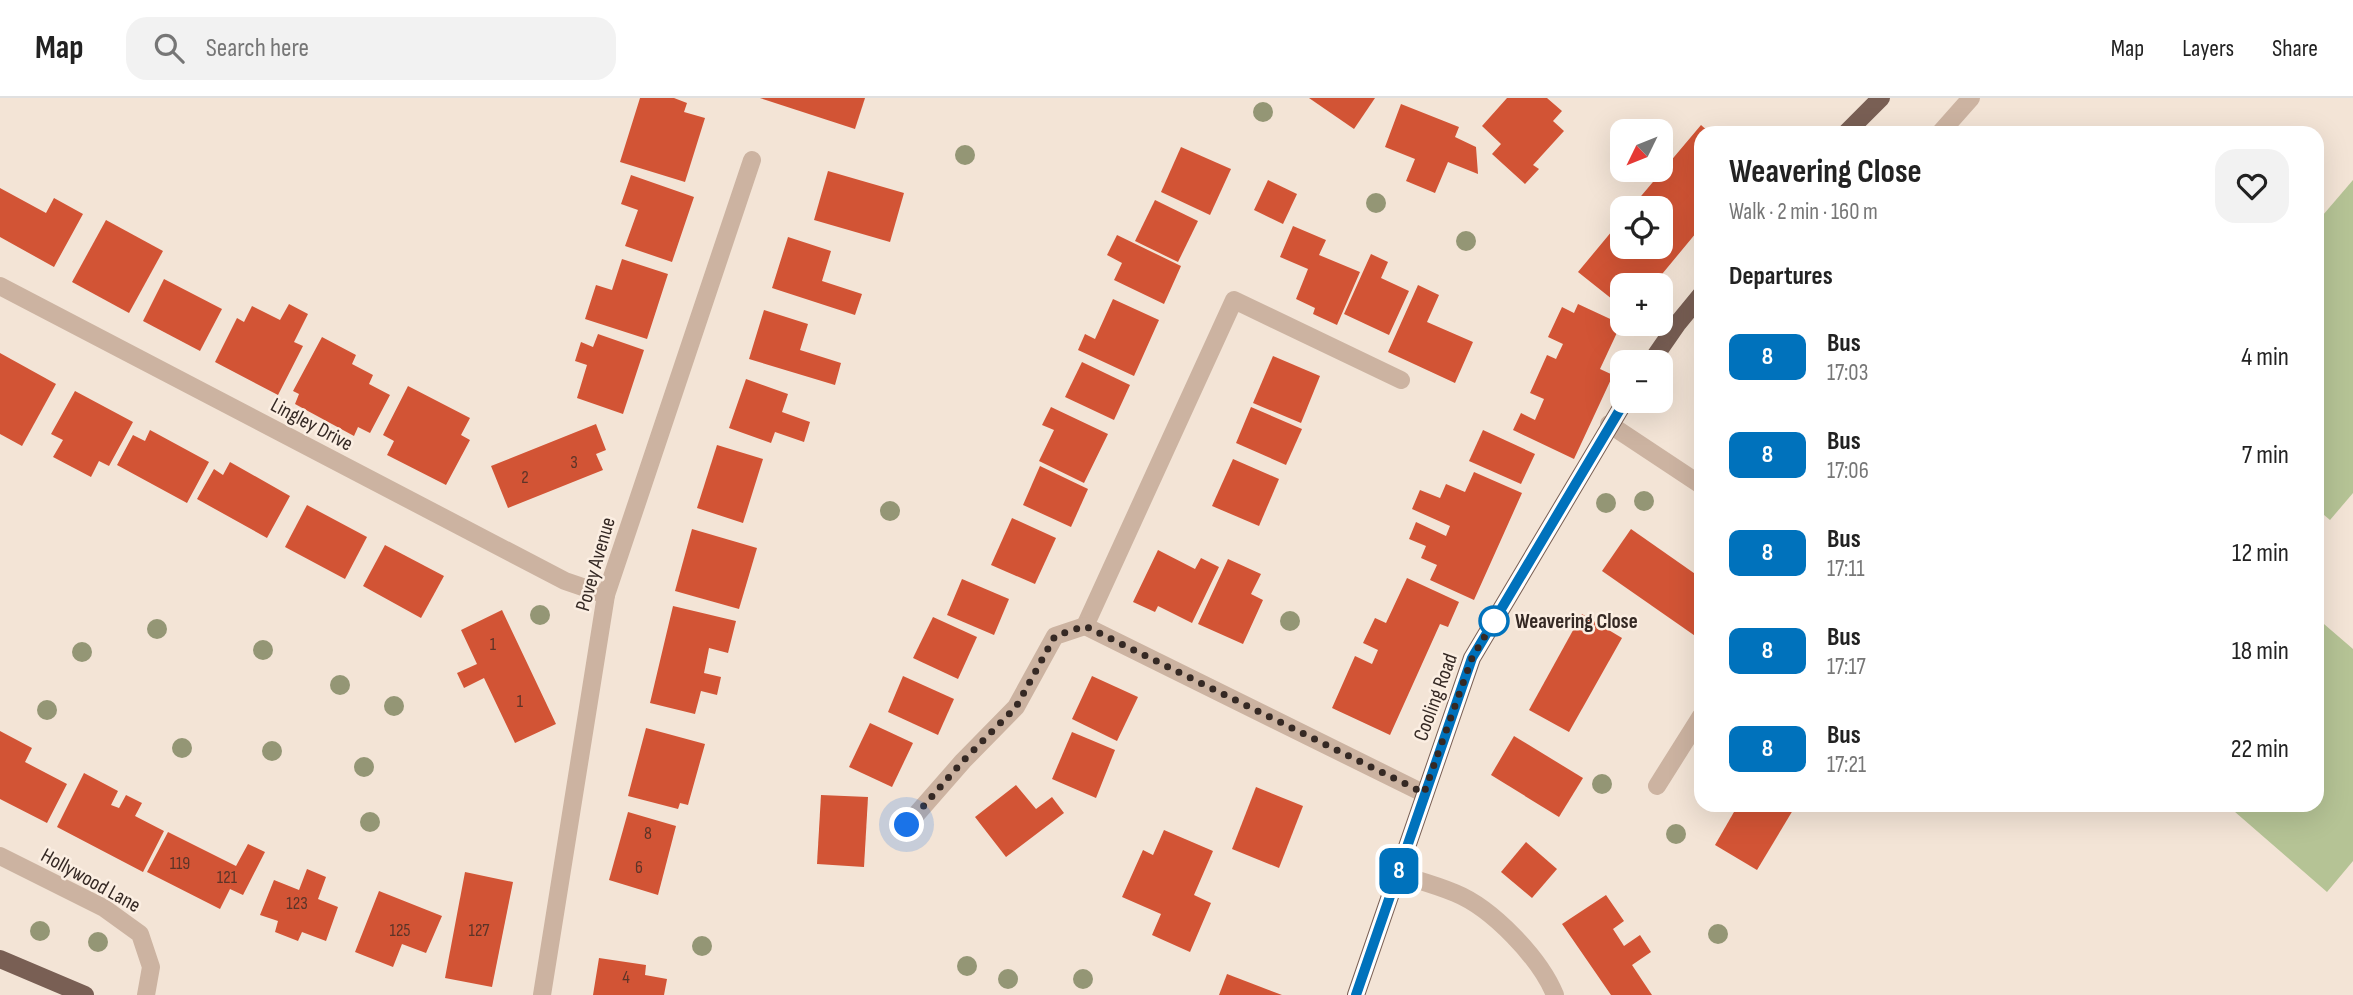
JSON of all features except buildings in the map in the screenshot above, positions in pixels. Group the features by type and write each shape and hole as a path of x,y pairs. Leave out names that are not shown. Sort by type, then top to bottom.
{"main road":[{"path":"1857,126 1881,98"},
{"path":"1659,350 1694,304"},
{"name":"Cooling Road","path":"1356,995 1472,658 1617,413"},
{"path":"0,960 81,994"}],"street":[{"path":"1946,126 1971,98"},
{"name":"Povey Avenue","path":"542,995 606,595 752,160"},
{"name":"Lingley Drive","path":"0,286 565,581 606,595"},
{"path":"1085,626 1234,300 1401,380"},
{"path":"1609,424 1694,480"},
{"path":"907,825 963,761 1016,707 1055,636 1085,626 1424,793"},
{"path":"1657,786 1694,727"},
{"name":"Hollywood Lane","path":"0,856 104,908 140,934 151,967 146,995"},
{"path":"1398,874 1457,893 1504,925 1548,976 1555,995"}],"green space":[{"path":"2353,180 2353,493 2330,520 2324,515 2324,214"},
{"path":"2324,624 2353,649 2353,861 2327,892 2235,812 2324,812"}],"bus line":[{"name":"8","path":"1356,995 1472,658 1617,413"}],"place":[{"name":"Weavering Close","path":"1494,621"}],"route":[{"path":"907,825 963,761 1016,707 1055,636 1085,626 1424,793 1472,658 1499,612 1494,621"}]}
